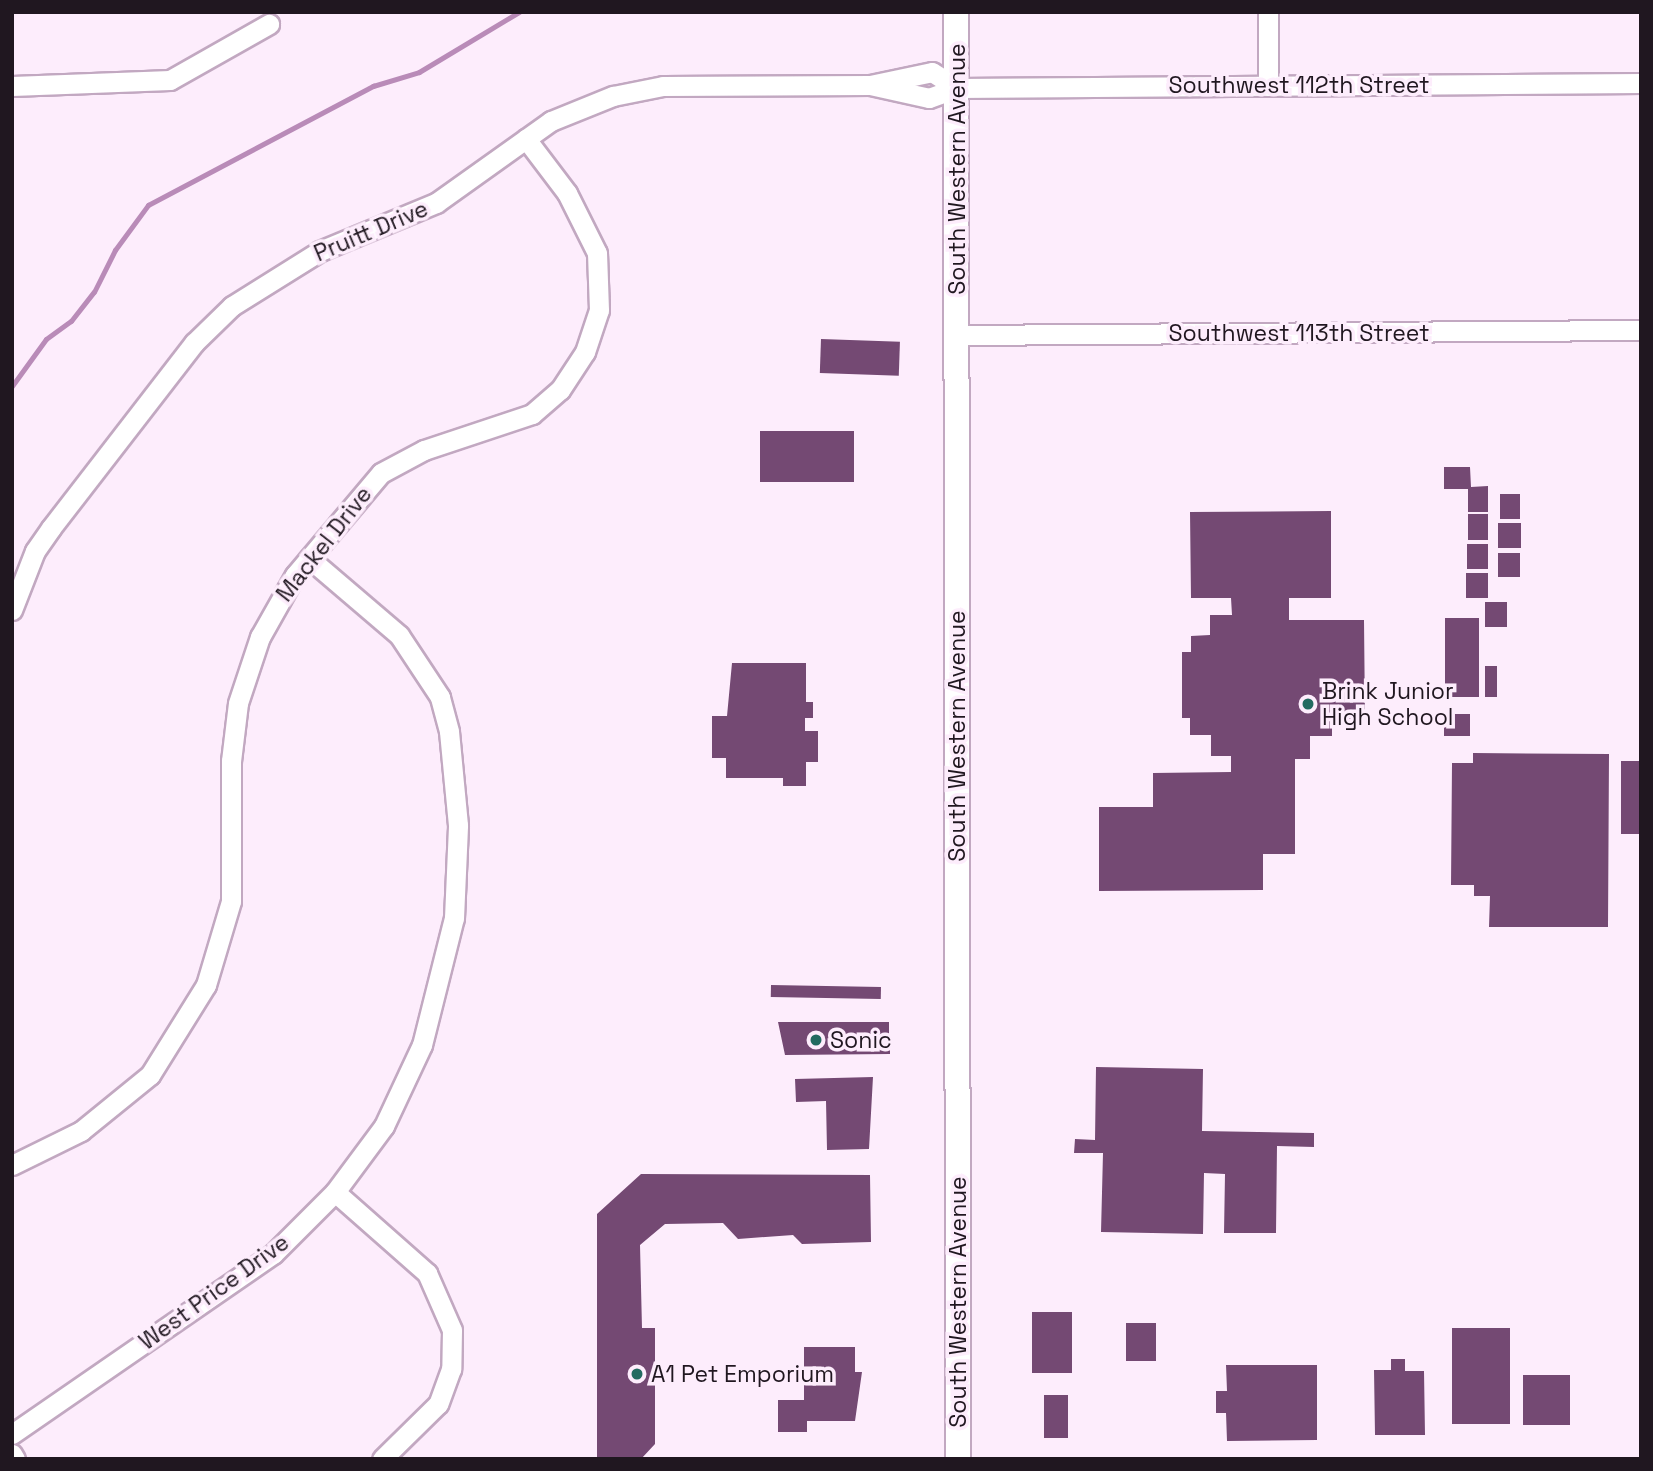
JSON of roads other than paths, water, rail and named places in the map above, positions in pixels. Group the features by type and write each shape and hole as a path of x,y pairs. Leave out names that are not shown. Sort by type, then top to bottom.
{"main road":[{"name":"South Western Avenue","path":"956,12 958,1459"}],"street":[{"path":"1268,12 1268,86"},
{"path":"12,86 170,80 269,24"},
{"name":"Pruitt Drive","path":"12,610 35,551 51,528 194,343 232,306 320,251 436,204 526,139 581,106 663,86 870,85 932,72 957,88"},
{"name":"Southwest 112th Street","path":"957,88 1641,83"},
{"name":"Mackel Drive","path":"12,1165 107,1113 149,1075 194,1009 231,901 231,761 247,670 277,604 309,558 362,492 394,464 532,414 575,371 599,310 601,271 582,218 526,139"},
{"name":"Southwest 113th Street","path":"957,335 1641,331"},
{"name":"West Price Drive","path":"12,1434 239,1279 335,1192 384,1126 422,1045 454,918 458,825 449,731 427,674 399,635 309,558"},
{"path":"335,1192 427,1273 452,1329 451,1368 439,1404 382,1459"},
{"path":"12,1454 15,1459"}],"waterway":[{"path":"12,386 46,339 71,321 94,292 115,250 148,205 373,86 419,72 519,12"}],"place":[{"name":"Brink Junior High School","path":"1308,704"},
{"name":"Sonic","path":"816,1040"},
{"name":"A1 Pet Emporium","path":"637,1374"}]}
